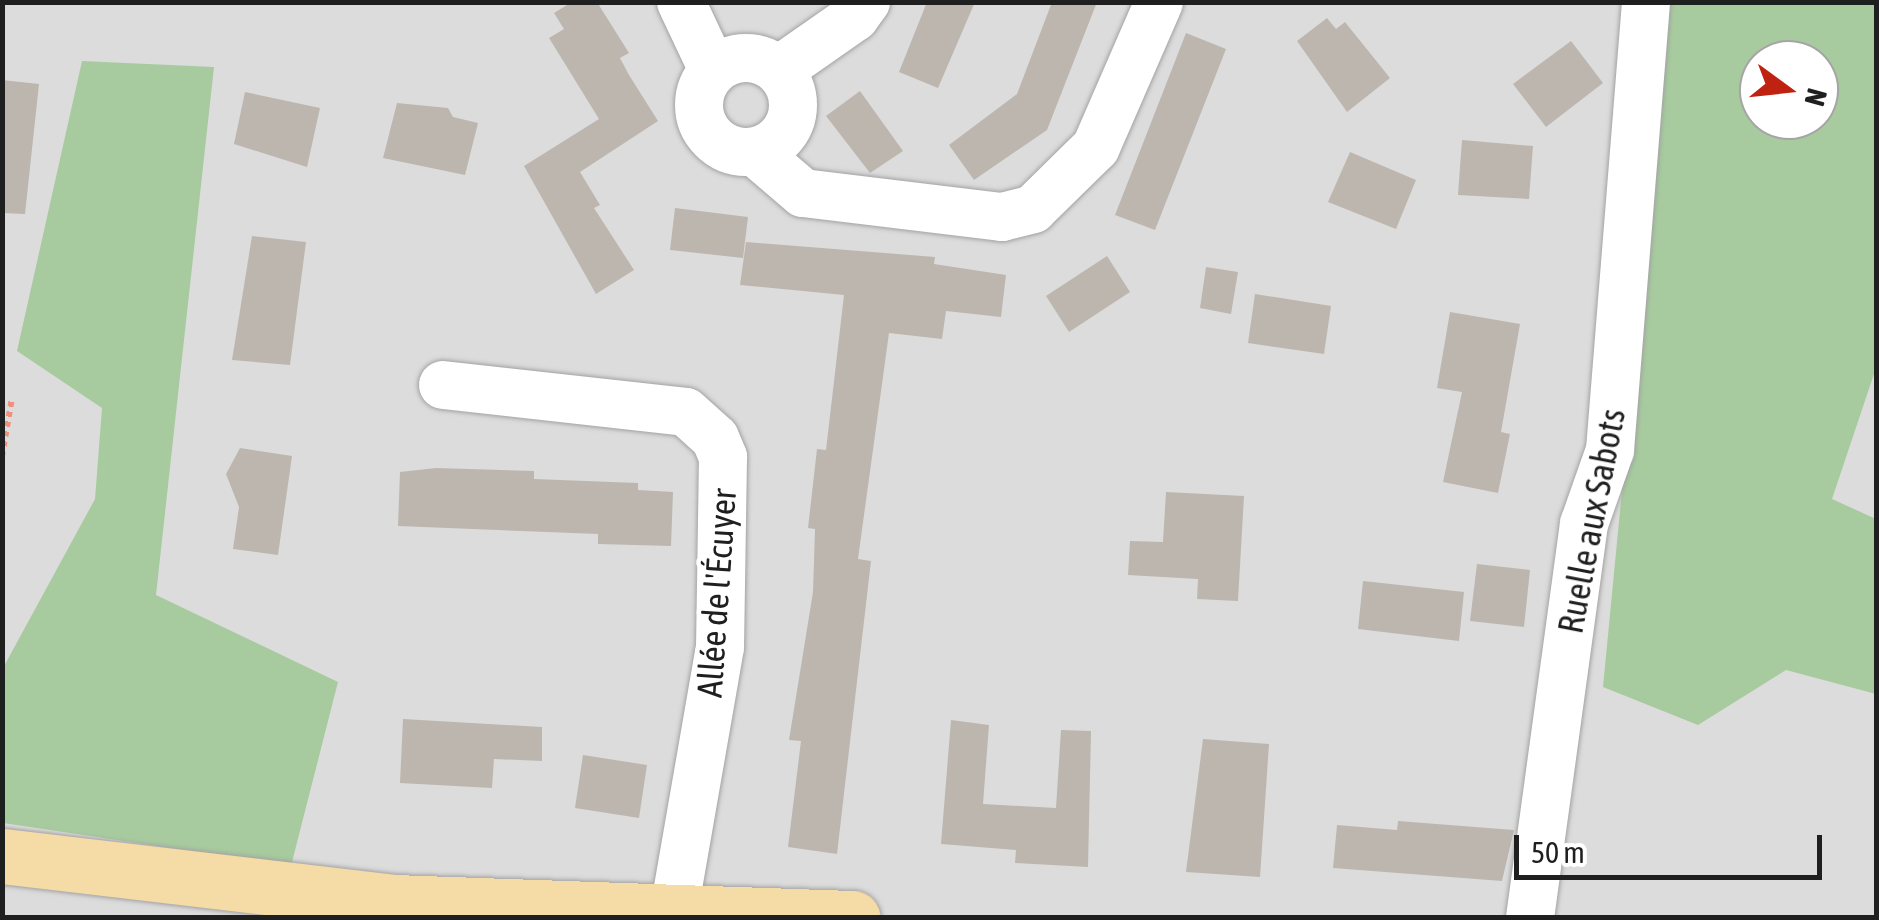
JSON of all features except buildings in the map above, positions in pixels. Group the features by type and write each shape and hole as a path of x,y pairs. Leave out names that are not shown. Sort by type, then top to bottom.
{"main road":[{"path":"2,856 393,902 852,918"}],"street":[{"path":"681,2 713,70"},
{"path":"779,70 855,18 866,2"},
{"path":"755,152 782,137 790,124 793,95 779,70 753,57 713,70 699,97 703,127 725,148 755,152 803,193 1002,217 1033,209 1096,147 1159,2"},
{"name":"Ruelle aux Sabots","path":"1530,918 1584,524 1610,450 1646,2"},
{"name":"Allée de l'Écuyer","path":"443,386 686,412 715,438 723,457 720,648 674,911"}],"path":[{"path":"2,456 12,398"}],"shaded area":[{"path":"3,3 1876,3 1876,917 3,917"}],"green space":[{"path":"1669,3 1876,3 1876,368 1832,499 1876,519 1876,694 1786,670 1698,725 1603,687"},
{"path":"82,61 214,67 156,595 338,682 291,866 3,823 3,668 95,499 102,408 17,351"}]}
